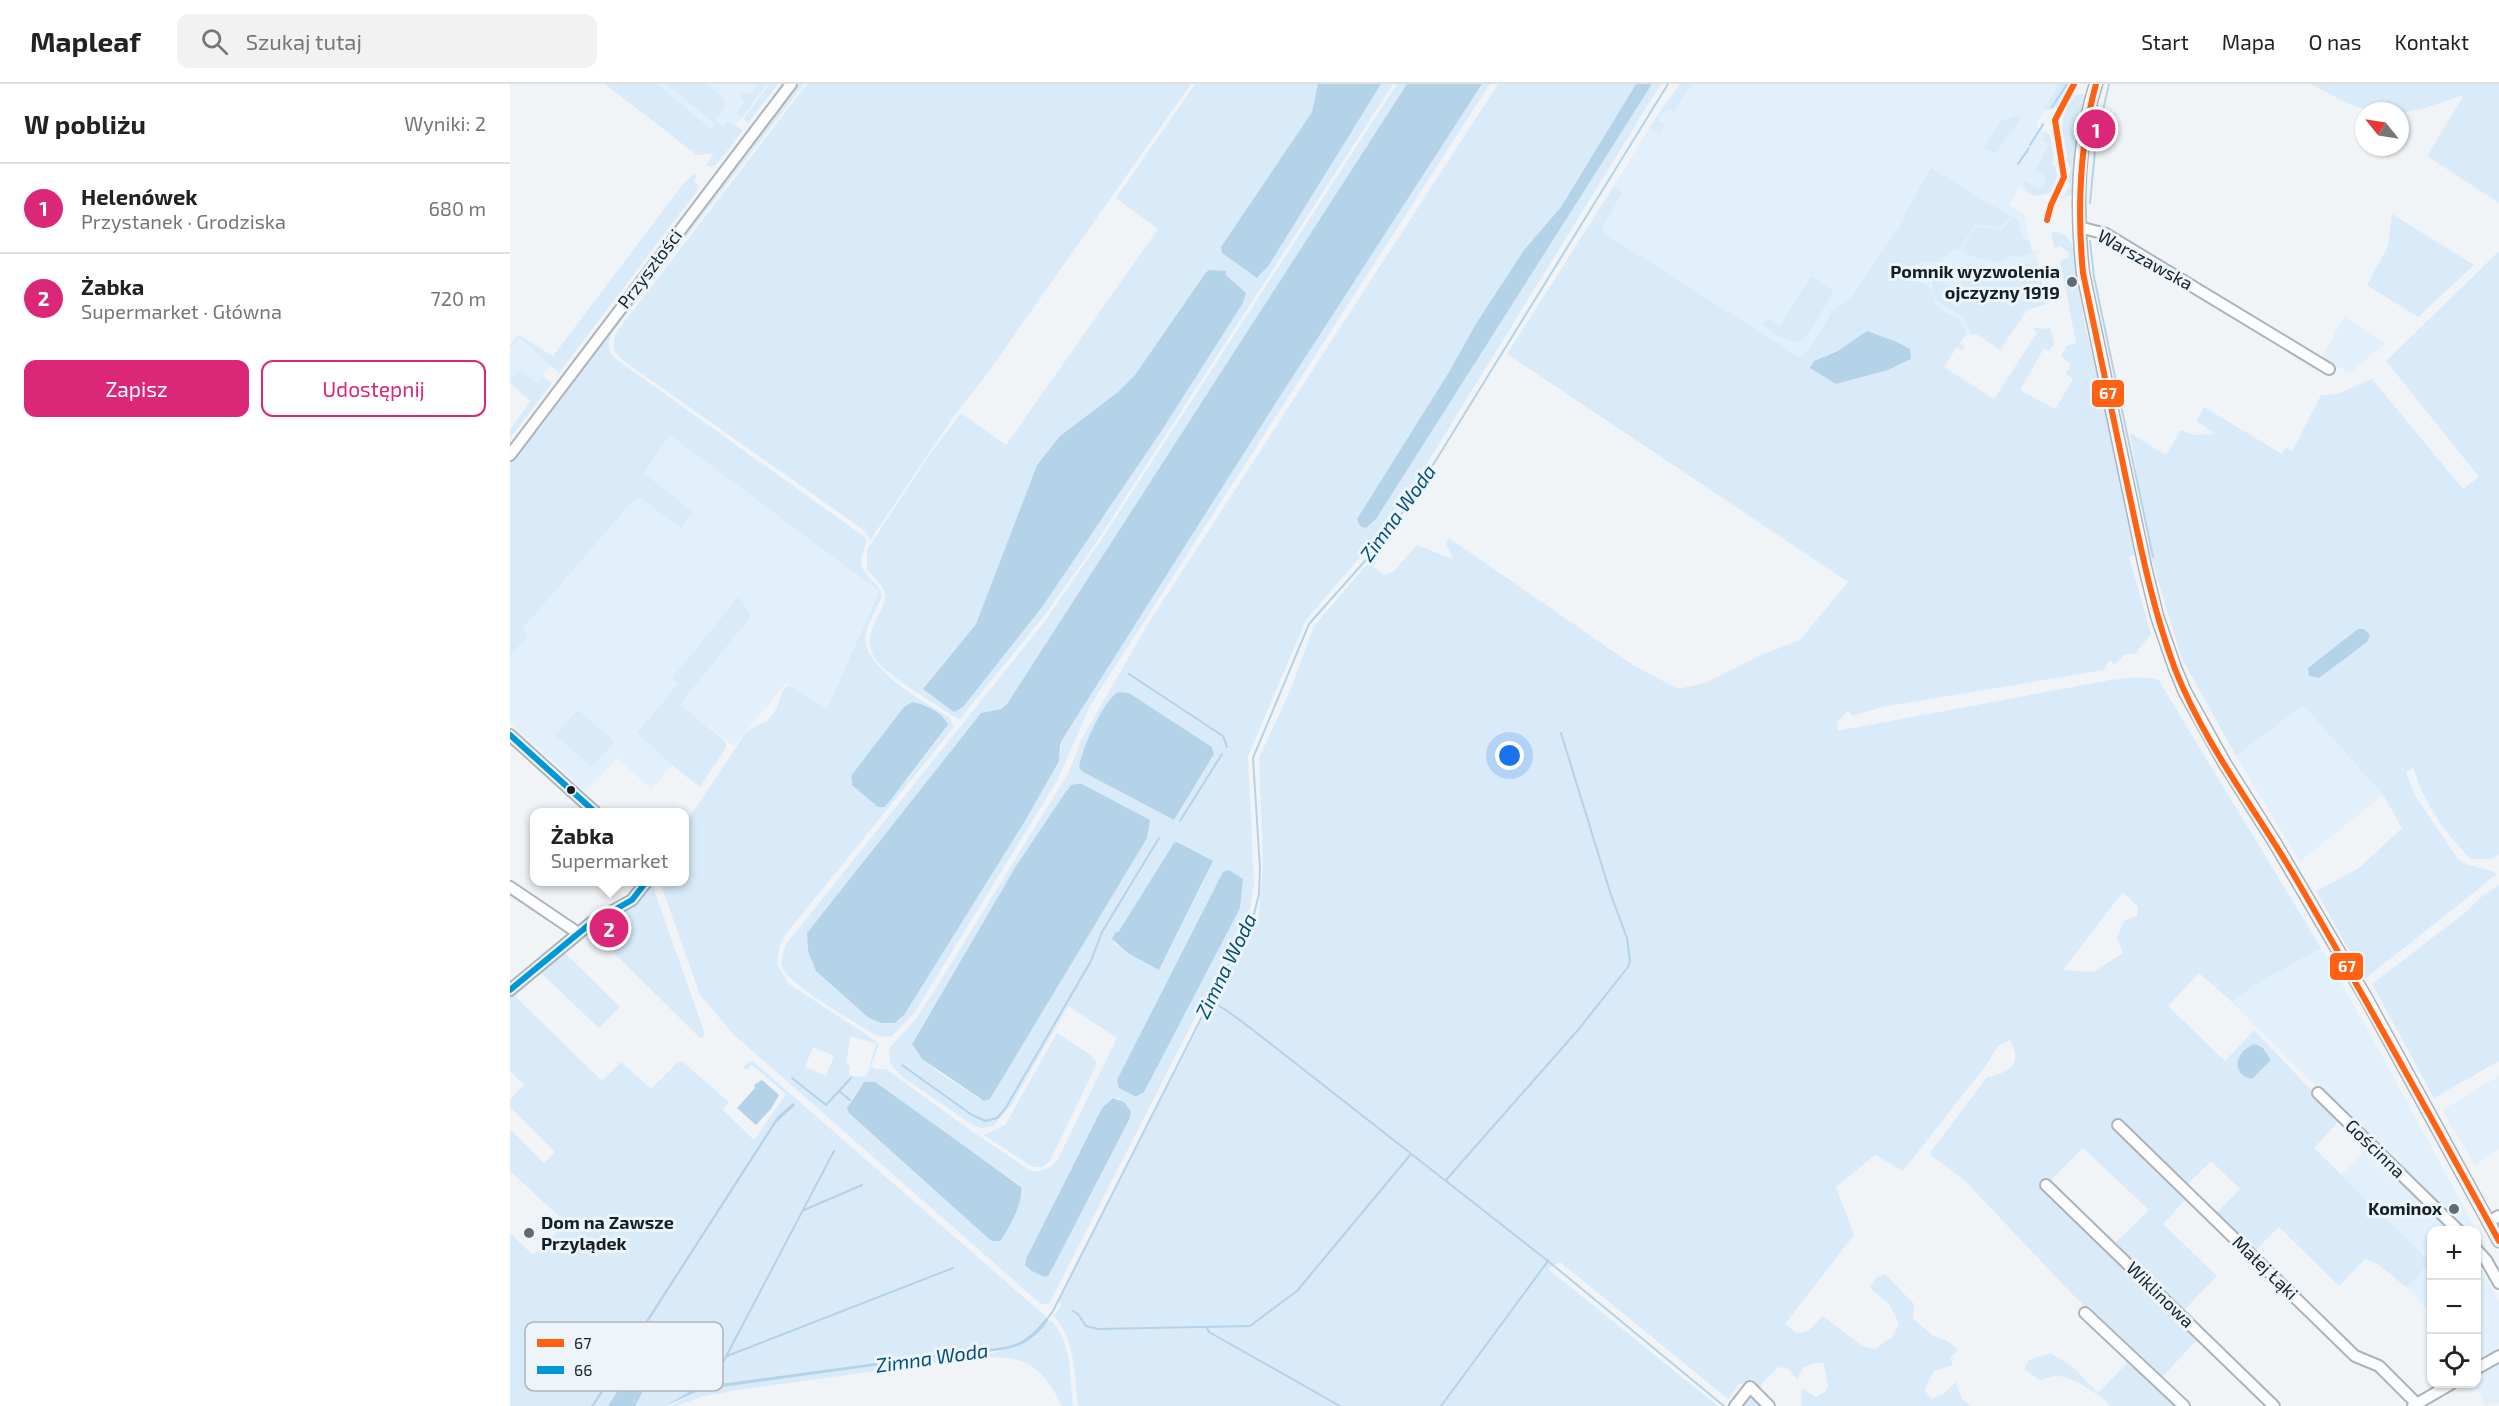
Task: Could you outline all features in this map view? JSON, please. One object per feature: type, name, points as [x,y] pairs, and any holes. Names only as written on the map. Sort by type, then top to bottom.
[{"type":"main road","points":[[2079,227],[2083,146],[2096,84]]},
{"type":"main road","name":"Warszawska","points":[[2079,227],[2090,316],[2150,587],[2175,669],[2215,746],[2321,920],[2494,1219],[2499,1241]]},
{"type":"street","name":"Przyszłości","points":[[510,455],[791,84]]},
{"type":"street","name":"Warszawska","points":[[2079,227],[2106,234],[2329,369]]},
{"type":"street","points":[[510,735],[590,808]]},
{"type":"street","points":[[510,990],[578,933],[632,900],[643,886]]},
{"type":"street","points":[[510,887],[578,933]]},
{"type":"street","name":"Gościnna","points":[[2318,1093],[2454,1226]]},
{"type":"street","name":"Małej Łąki","points":[[2118,1125],[2355,1356],[2381,1367],[2415,1405]]},
{"type":"street","name":"Wiklinowa","points":[[2046,1185],[2274,1406]]},
{"type":"street","points":[[2481,1254],[2499,1283]]},
{"type":"street","points":[[2085,1313],[2184,1406]]},
{"type":"street","points":[[2481,1366],[2499,1356]]},
{"type":"street","points":[[1735,1406],[1749,1387],[1769,1406]]},
{"type":"street","points":[[2415,1405],[2443,1388]]},
{"type":"shaded area","points":[[605,84],[767,84],[715,153],[697,155]]},
{"type":"shaded area","points":[[605,84],[657,84],[711,129],[715,124],[666,84],[708,84],[725,100],[724,107],[715,120],[723,126],[727,122],[743,130],[716,165],[711,167],[706,165],[714,153],[697,155]]},
{"type":"shaded area","points":[[758,84],[767,84],[742,118],[736,113],[745,101],[740,96],[744,92],[750,95]]},
{"type":"shaded area","points":[[769,84],[778,84],[748,123],[743,119]]},
{"type":"shaded area","points":[[796,84],[804,84],[612,333],[609,347],[616,359],[866,538],[861,559],[862,567],[882,595],[867,629],[867,647],[873,659],[896,683],[949,717],[954,727],[786,934],[780,944],[777,964],[789,984],[876,1041],[879,1045],[871,1065],[875,1069],[886,1069],[1031,1171],[1043,1170],[1058,1159],[1117,1038],[1068,1006],[1011,1106],[993,1126],[982,1128],[974,1126],[901,1076],[890,1063],[889,1048],[915,1020],[931,996],[1069,772],[1081,740],[1148,624],[1498,84],[1636,84],[1561,207],[1524,250],[1477,322],[1446,377],[1358,519],[1538,263],[1652,84],[1661,84],[1392,520],[1306,620],[1248,756],[1254,884],[1250,910],[1050,1302],[1042,1305],[734,1035],[700,995],[661,886],[689,886],[689,818],[747,731],[768,720],[777,708],[782,691],[789,685],[827,709],[879,592],[670,435],[644,473],[693,512],[681,528],[640,498],[631,503],[522,629],[528,635],[510,656],[510,462],[534,431],[537,432],[583,370],[582,366]],"holes":[[[1118,692],[1129,693],[1212,747],[1214,754],[1174,820],[1079,768],[1088,739],[1112,697]],[[910,702],[929,708],[948,726],[907,780],[881,807],[878,807],[851,783],[851,776]],[[1071,785],[1067,970],[990,1099],[980,1099],[929,1065],[921,1057],[913,1041],[1016,866]],[[1229,870],[1243,879],[1240,908],[1140,1096],[1136,1097],[1119,1088]],[[1207,875],[1159,970],[1114,943],[1115,933]],[[851,1036],[876,1044],[869,1067],[871,1066],[865,1077],[849,1075],[850,1066],[846,1063]],[[813,1047],[834,1056],[826,1076],[805,1067]],[[864,1082],[1018,1183],[1023,1193],[1004,1236],[849,1102]],[[1113,1098],[1119,1098],[1130,1118],[1049,1275],[1027,1257],[1102,1108]]]},
{"type":"shaded area","points":[[807,84],[1191,84],[984,378],[954,416],[870,540],[865,531],[624,361],[614,347],[614,339],[618,330]]},
{"type":"shaded area","points":[[1195,84],[1318,84],[1312,112],[1221,247],[1260,277],[1381,84],[1393,84],[1094,546],[1044,616],[959,720],[889,673],[874,657],[870,647],[870,638],[885,598],[881,586],[867,570],[867,550],[928,457],[961,413],[1006,445],[1158,229],[1116,198]],"holes":[[[1206,271],[1226,272],[1226,275],[1246,293],[1243,303],[1107,512],[963,707],[930,680],[976,624],[1037,465],[1060,436],[1118,392],[1135,375]]]},
{"type":"shaded area","points":[[1397,84],[1407,84],[1007,704],[1001,709],[981,713],[807,933],[808,951],[842,992],[869,1018],[881,1023],[900,1020],[1025,821],[1060,753],[1062,740],[1482,84],[1490,84],[1091,704],[1057,781],[915,1012],[892,1036],[882,1037],[872,1033],[808,992],[787,974],[782,967],[782,956],[786,944],[1045,621],[1105,534]]},
{"type":"shaded area","points":[[1680,84],[2062,84],[2035,126],[2050,135],[2054,160],[2052,165],[2055,165],[2057,177],[2050,193],[2035,196],[2019,187],[2009,205],[2024,214],[2032,251],[2039,250],[2036,253],[2046,304],[2027,310],[2000,350],[1976,334],[1810,369],[1585,232],[1667,100],[1669,101]]},
{"type":"shaded area","points":[[1680,84],[1692,84],[1674,112],[1669,109],[1666,113],[1663,112],[1657,121],[1665,125],[1659,134],[1649,128]]},
{"type":"shaded area","points":[[2057,84],[2071,84],[2056,108],[2048,110],[2044,108],[2056,90]]},
{"type":"shaded area","points":[[2310,84],[2499,84],[2499,203],[2427,156],[2464,95],[2409,111],[2409,102],[2355,102],[2355,106]]},
{"type":"shaded area","points":[[2083,94],[2086,96],[2079,131],[2073,194],[2061,199],[2058,196],[2060,192],[2064,197],[2070,185],[2066,179],[2071,170],[2066,158],[2068,156],[2063,119],[2074,96]]},
{"type":"shaded area","points":[[2015,116],[2022,117],[1996,154],[1984,148],[2003,118],[2006,120]]},
{"type":"shaded area","points":[[2046,133],[2050,135],[2054,160],[2052,165],[2055,165],[2057,177],[2050,193],[2035,196],[2025,190],[2026,187],[2023,184],[2025,181],[2041,188],[2046,180],[2045,176],[2035,170],[2049,145],[2042,140]]},
{"type":"shaded area","points":[[1931,168],[2011,217],[2000,227],[1975,225],[1959,249],[1949,252],[1939,262],[1920,262],[1912,272],[1918,282],[1929,286],[1936,305],[1959,319],[1965,328],[1967,336],[1960,343],[1965,347],[1962,350],[1957,347],[1944,367],[1994,399],[2037,333],[2033,329],[2050,327],[2054,344],[2049,351],[2044,348],[2020,390],[2055,409],[2073,379],[2066,374],[2071,364],[2061,356],[2066,346],[2076,343],[2060,260],[2069,258],[2068,252],[2060,246],[2054,248],[2051,233],[2055,231],[2066,236],[2072,244],[2085,327],[2136,555],[2129,557],[2151,634],[2135,654],[2124,655],[2114,665],[2110,660],[2104,670],[1882,707],[1853,716],[1848,711],[1838,721],[1837,731],[2110,680],[2136,677],[2158,679],[2321,948],[2253,986],[2232,1002],[2199,973],[2168,1006],[2225,1061],[2254,1030],[2313,1092],[2311,1094],[2339,1121],[2314,1148],[2427,1259],[2427,1265],[2407,1288],[2376,1263],[2365,1259],[2339,1286],[2279,1227],[2254,1252],[2215,1214],[2240,1189],[2211,1161],[2186,1186],[2187,1198],[2163,1224],[2217,1276],[2183,1311],[2114,1244],[2149,1210],[2083,1148],[2044,1187],[2199,1338],[2161,1378],[2072,1294],[1964,1180],[1929,1154],[1987,1077],[2002,1073],[2012,1066],[2015,1055],[2010,1040],[1998,1046],[1987,1064],[1903,1171],[1875,1155],[1836,1187],[1854,1235],[1785,1324],[1797,1333],[1808,1331],[1823,1316],[1862,1346],[1875,1349],[1892,1337],[1899,1323],[1889,1304],[1870,1288],[1876,1278],[1885,1274],[1914,1304],[1913,1318],[1933,1336],[1946,1340],[1959,1350],[1950,1358],[1953,1365],[1934,1371],[1924,1390],[1932,1399],[1943,1394],[1956,1382],[1962,1399],[1971,1406],[1801,1406],[1802,1388],[1816,1397],[1826,1391],[1828,1385],[1823,1363],[1814,1363],[1803,1368],[1797,1380],[1789,1369],[1779,1367],[1763,1382],[1757,1396],[1768,1406],[1734,1406],[1745,1385],[1740,1383],[1728,1399],[1560,1262],[1548,1269],[1718,1406],[1078,1406],[1070,1347],[1054,1316],[1061,1305],[1058,1301],[1236,954],[1241,956],[1258,922],[1263,864],[1259,758],[1292,686],[1314,626],[1380,549],[1381,553],[1373,567],[1385,575],[1394,571],[1417,545],[1453,559],[1446,544],[1449,538],[1633,665],[1678,689],[1705,683],[1759,656],[1800,640],[1848,582],[1507,354],[1614,186],[1623,192],[1603,225],[1604,233],[1799,357],[1806,354],[1832,312],[1853,295],[1906,217],[1904,215]],"holes":[[[1897,342],[1910,349],[1911,359],[1888,370],[1836,384],[1810,368],[1826,355],[1849,348]],[[2123,892],[2138,907],[2137,916],[2124,921],[2117,937],[2123,953],[2093,972],[2063,970]]]},
{"type":"shaded area","points":[[694,174],[697,176],[694,181],[698,185],[697,191],[559,373],[520,338],[510,349],[510,345],[519,335],[553,356],[683,184]]},
{"type":"shaded area","points":[[2392,214],[2474,265],[2418,317],[2367,285],[2388,246]]},
{"type":"shaded area","points":[[2012,217],[2018,221],[2023,238],[2030,242],[2032,253],[2021,255],[2021,257],[2010,256],[1998,262],[1974,257],[1961,250],[1975,227],[2002,229]]},
{"type":"shaded area","points":[[2499,251],[2499,855],[2490,859],[2471,859],[2436,817],[2413,768],[2406,772],[2416,797],[2458,859],[2497,874],[2365,979],[2316,891],[2359,868],[2402,828],[2383,795],[2303,705],[2236,756],[2181,657],[2151,557],[2130,433],[2166,455],[2181,430],[2195,435],[2216,434],[2196,421],[2204,407],[2282,454],[2286,447],[2292,452],[2321,395],[2337,394],[2372,379],[2463,489],[2479,477],[2386,361]]},
{"type":"shaded area","points":[[1966,263],[2011,274],[2017,272],[2025,264],[2038,263],[2046,304],[2027,310],[2000,350],[1976,334],[1971,335],[1963,318],[1940,303],[1933,293],[1932,285],[1935,275],[1939,278],[1938,280],[1954,289],[1956,285],[1959,286],[1967,267]]},
{"type":"shaded area","points":[[1811,276],[1831,288],[1833,294],[1804,339],[1794,342],[1777,335],[1763,324],[1767,318],[1780,326]]},
{"type":"shaded area","points":[[2344,316],[2386,343],[2350,373],[2321,359]]},
{"type":"shaded area","points":[[520,338],[551,366],[538,384],[510,379],[510,349]]},
{"type":"shaded area","points":[[520,370],[538,384],[543,377],[552,383],[510,438],[510,430],[530,401],[510,383],[510,379]]},
{"type":"shaded area","points":[[670,435],[879,593],[827,709],[786,683],[734,746],[680,706],[751,616],[739,596],[672,678],[678,684],[637,733],[673,765],[651,789],[617,758],[586,792],[510,723],[510,467],[693,512],[644,473]]},
{"type":"shaded area","points":[[739,596],[751,616],[680,705],[726,742],[726,748],[700,787],[637,733],[678,684],[672,678]]},
{"type":"shaded area","points":[[2303,705],[2383,795],[2300,862],[2236,756]]},
{"type":"shaded area","points":[[578,710],[614,742],[592,767],[555,735]]},
{"type":"shaded area","points":[[2499,885],[2499,1061],[2434,1098],[2372,984]]},
{"type":"shaded area","points":[[649,887],[653,887],[705,1034],[701,1039],[607,946],[631,927],[617,912]]},
{"type":"shaded area","points":[[617,912],[631,927],[607,946],[591,928]]},
{"type":"shaded area","points":[[2321,948],[2474,1226],[2461,1226],[2232,1002],[2253,986]]},
{"type":"shaded area","points":[[564,952],[620,1007],[599,1028],[540,972]]},
{"type":"shaded area","points":[[513,994],[602,1081],[621,1062],[651,1089],[677,1063],[682,1061],[729,1102],[723,1110],[754,1140],[786,1094],[752,1065],[747,1070],[743,1067],[750,1061],[754,1062],[1046,1318],[1029,1336],[1005,1347],[723,1383],[723,1322],[648,1322],[776,1123],[795,1105],[777,1117],[645,1322],[525,1322],[525,1391],[601,1391],[591,1406],[510,1406],[510,1233],[533,1255],[566,1223],[510,1171],[510,1129],[544,1163],[555,1152],[510,1107],[510,1099],[524,1085],[510,1071],[510,998]]},
{"type":"shaded area","points":[[1057,1033],[1091,1055],[1097,1063],[1050,1161],[1042,1167],[1033,1167],[984,1135],[1005,1125]]},
{"type":"shaded area","points":[[2499,1076],[2499,1149],[2475,1165],[2442,1110]]},
{"type":"shaded area","points":[[2367,1148],[2448,1226],[2427,1226],[2427,1259],[2342,1175]]},
{"type":"shaded area","points":[[2481,1238],[2488,1251],[2481,1245]]},
{"type":"shaded area","points":[[2427,1265],[2427,1308],[2407,1288]]},
{"type":"shaded area","points":[[2481,1269],[2499,1301],[2499,1347],[2481,1357]]},
{"type":"shaded area","points":[[1050,1320],[1063,1338],[1069,1360],[1073,1406],[1062,1406],[1045,1378],[1026,1363],[1015,1359],[987,1357],[732,1391],[669,1406],[699,1391],[723,1391],[723,1387],[961,1354],[994,1353],[1033,1338]]},
{"type":"shaded area","points":[[2051,1353],[2074,1368],[2098,1393],[2131,1359],[2178,1406],[2111,1406],[2093,1391],[2077,1382],[2055,1376],[2040,1380],[2024,1369],[2029,1360]]},
{"type":"shaded area","points":[[2499,1363],[2499,1403],[2486,1406],[2476,1388],[2481,1388],[2481,1374]]},
{"type":"shaded area","points":[[604,1391],[691,1391],[665,1406],[594,1406]]},
{"type":"water","points":[[1318,84],[1381,84],[1269,265],[1257,278],[1222,253],[1221,247],[1312,112]]},
{"type":"water","points":[[1407,84],[1482,84],[1062,740],[1059,761],[1025,821],[904,1015],[895,1023],[881,1023],[869,1018],[816,971],[808,951],[807,933],[981,713],[1001,709],[1007,704]]},
{"type":"water","points":[[1636,84],[1652,84],[1376,519],[1366,528],[1360,526],[1357,519],[1446,377],[1477,322],[1524,250],[1561,207]]},
{"type":"water","points":[[1209,270],[1226,271],[1226,275],[1246,293],[1243,303],[1162,430],[1042,607],[963,707],[954,712],[923,689],[976,624],[1037,465],[1060,436],[1118,392],[1135,375]]},
{"type":"water","points":[[1867,331],[1910,349],[1911,359],[1888,370],[1836,384],[1810,368],[1814,361],[1838,351]]},
{"type":"water","points":[[2358,629],[2364,629],[2370,635],[2367,642],[2319,678],[2309,676],[2308,668]]},
{"type":"water","points":[[1118,692],[1129,693],[1212,747],[1214,754],[1174,820],[1079,768],[1080,760],[1094,727],[1106,705]]},
{"type":"water","points":[[912,702],[933,710],[948,725],[889,802],[884,807],[878,807],[852,785],[851,776],[904,707]]},
{"type":"water","points":[[1082,784],[1150,820],[1147,838],[990,1099],[984,1101],[922,1059],[912,1044],[1016,866],[1065,793],[1071,785]]},
{"type":"water","points":[[1177,842],[1213,861],[1159,970],[1128,953],[1112,939],[1174,843]]},
{"type":"water","points":[[1229,870],[1243,879],[1240,908],[1144,1092],[1136,1097],[1119,1088],[1117,1080],[1223,872]]},
{"type":"water","points":[[2255,1044],[2263,1048],[2271,1060],[2252,1079],[2240,1072],[2238,1062],[2243,1051]]},
{"type":"water","points":[[762,1080],[779,1095],[771,1109],[756,1125],[737,1108],[755,1088],[754,1085]]},
{"type":"water","points":[[864,1082],[875,1082],[881,1086],[1021,1187],[1021,1199],[1000,1241],[988,1238],[849,1113],[847,1108]]},
{"type":"water","points":[[1113,1098],[1124,1102],[1131,1112],[1130,1118],[1049,1275],[1045,1277],[1025,1265],[1027,1257],[1102,1108]]},
{"type":"water","points":[[793,1103],[795,1105],[776,1123],[648,1322],[645,1322],[777,1117]]},
{"type":"water","points":[[1046,1318],[1048,1321],[1030,1340],[998,1351],[961,1354],[723,1387],[723,1383],[1005,1347],[1021,1341]]},
{"type":"water","points":[[601,1391],[604,1391],[594,1406],[591,1406]]},
{"type":"water","points":[[618,1391],[643,1391],[635,1406],[608,1406]]},
{"type":"water","points":[[691,1391],[699,1391],[665,1406]]},
{"type":"waterway","name":"Zimna Woda","points":[[1045,1322],[1053,1311],[1254,914],[1259,894],[1260,868],[1253,758],[1309,624],[1381,543],[1412,499],[1668,84]]},
{"type":"waterway","points":[[2052,107],[2067,84]]},
{"type":"waterway","points":[[2090,203],[2096,141],[2109,84]]},
{"type":"waterway","points":[[2041,128],[2043,124]]},
{"type":"waterway","points":[[2030,145],[2040,129]]},
{"type":"waterway","points":[[2018,164],[2029,148]]},
{"type":"waterway","points":[[2090,241],[2094,277],[2153,557]]},
{"type":"waterway","points":[[1129,674],[1223,736],[1227,747]]},
{"type":"waterway","points":[[1446,1180],[1578,1030],[1628,967],[1630,961],[1627,938],[1611,895],[1561,733]]},
{"type":"waterway","points":[[1180,821],[1222,754]]},
{"type":"waterway","points":[[902,1065],[972,1115],[985,1121],[997,1118],[1005,1109],[1091,961],[1102,932],[1159,838]]},
{"type":"waterway","points":[[1210,1001],[1253,1030],[1548,1261],[1724,1406]]},
{"type":"waterway","points":[[792,1078],[826,1105],[851,1078]]},
{"type":"waterway","points":[[839,1091],[850,1100]]},
{"type":"waterway","points":[[723,1362],[834,1151]]},
{"type":"waterway","points":[[1073,1311],[1078,1314],[1086,1326],[1098,1329],[1250,1326],[1297,1291],[1411,1154]]},
{"type":"waterway","points":[[804,1210],[862,1185]]},
{"type":"waterway","points":[[1441,1406],[1548,1261]]},
{"type":"waterway","points":[[727,1356],[953,1268]]},
{"type":"waterway","points":[[1207,1328],[1209,1332],[1340,1406]]},
{"type":"transit line","name":"67","points":[[2047,220],[2064,177],[2055,120],[2074,84]]},
{"type":"transit line","name":"67","points":[[2096,84],[2086,131],[2081,178],[2080,225],[2083,273],[2143,557],[2167,647],[2200,723],[2321,922],[2499,1241]]},
{"type":"transit line","name":"66","points":[[510,735],[591,808]]},
{"type":"transit line","name":"66","points":[[510,990],[591,923],[632,900],[643,886]]},
{"type":"place","name":"Helenówek","points":[[2096,129]]},
{"type":"place","name":"Pomnik wyzwolenia ojczyzny 1919","points":[[2072,282]]},
{"type":"place","name":"Żabka","points":[[609,928]]},
{"type":"place","name":"Kominox","points":[[2454,1209]]},
{"type":"place","name":"Dom na Zawsze Przylądek","points":[[529,1233]]}]
